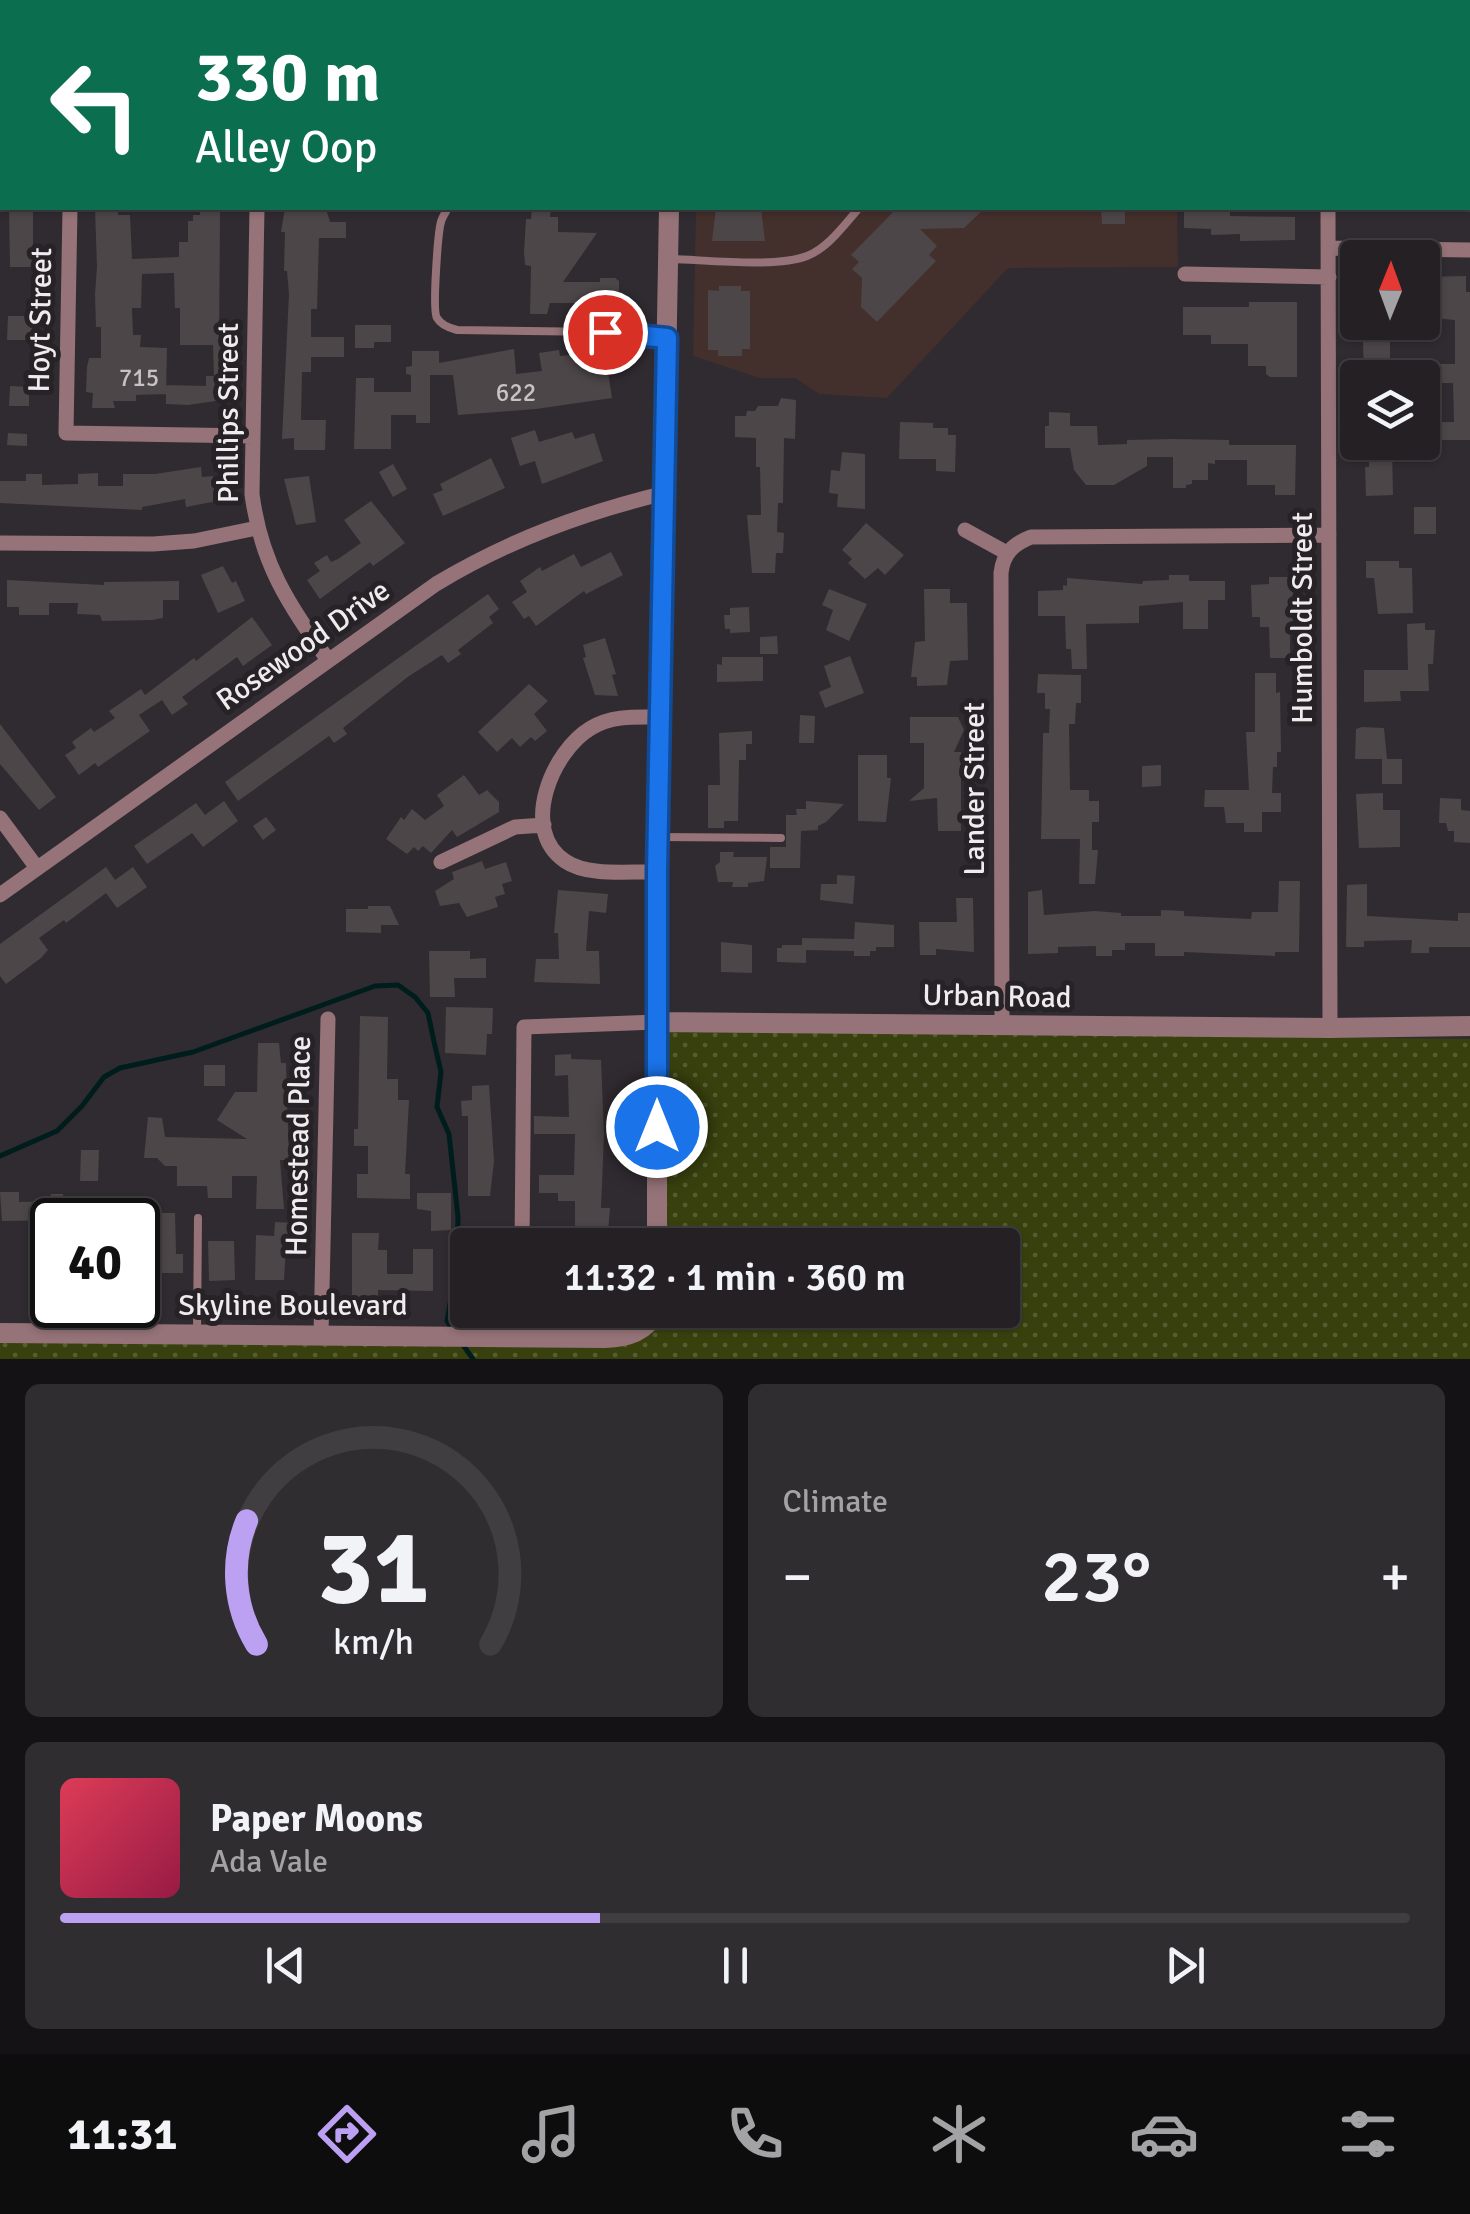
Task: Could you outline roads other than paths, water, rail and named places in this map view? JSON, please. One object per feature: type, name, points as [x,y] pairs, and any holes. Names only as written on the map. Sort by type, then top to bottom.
[{"type":"street","name":"Hoyt Street","points":[[70,210],[66,433],[253,436]]},
{"type":"street","name":"Phillips Street","points":[[257,210],[252,494],[256,528],[279,588],[328,660]]},
{"type":"street","points":[[657,1228],[657,872],[668,210]]},
{"type":"street","name":"Humboldt Street","points":[[1328,210],[1330,1028]]},
{"type":"street","points":[[1329,248],[1470,250]]},
{"type":"street","points":[[1185,274],[1329,277]]},
{"type":"street","name":"Rosewood Drive","points":[[0,895],[436,584],[490,552],[561,522],[665,493]]},
{"type":"street","points":[[0,542],[154,544],[194,541],[256,528]]},
{"type":"street","points":[[964,530],[1007,553],[1031,538],[1329,535]]},
{"type":"street","name":"Lander Street","points":[[1002,1026],[1000,574],[1007,553]]},
{"type":"street","points":[[657,872],[576,867],[554,852],[544,825],[546,786],[551,774],[582,736],[591,728],[629,716],[660,717]]},
{"type":"street","points":[[0,818],[36,868]]},
{"type":"street","points":[[441,862],[515,827],[544,825]]},
{"type":"street","name":"Homestead Place","points":[[321,1335],[328,1019]]},
{"type":"street","name":"Urban Road","points":[[522,1228],[524,1027],[656,1022],[1470,1026]]},
{"type":"street","points":[[521,1328],[521,1337]]},
{"type":"street","name":"Skyline Boulevard","points":[[0,1333],[620,1337],[643,1328]]},
{"type":"lane","points":[[447,210],[440,223],[433,296],[437,320],[445,326],[457,330],[605,332],[667,338]]},
{"type":"lane","points":[[668,259],[775,261],[811,255],[857,210]]},
{"type":"lane","points":[[658,837],[781,838]]},
{"type":"lane","points":[[197,1334],[198,1218]]},
{"type":"waterway","points":[[0,1156],[57,1131],[104,1077],[120,1068],[193,1052],[375,986],[398,985],[428,1013],[441,1072],[437,1107],[449,1134],[458,1217],[457,1265],[447,1321],[454,1332]]},
{"type":"waterway","points":[[463,1345],[473,1359]]}]
